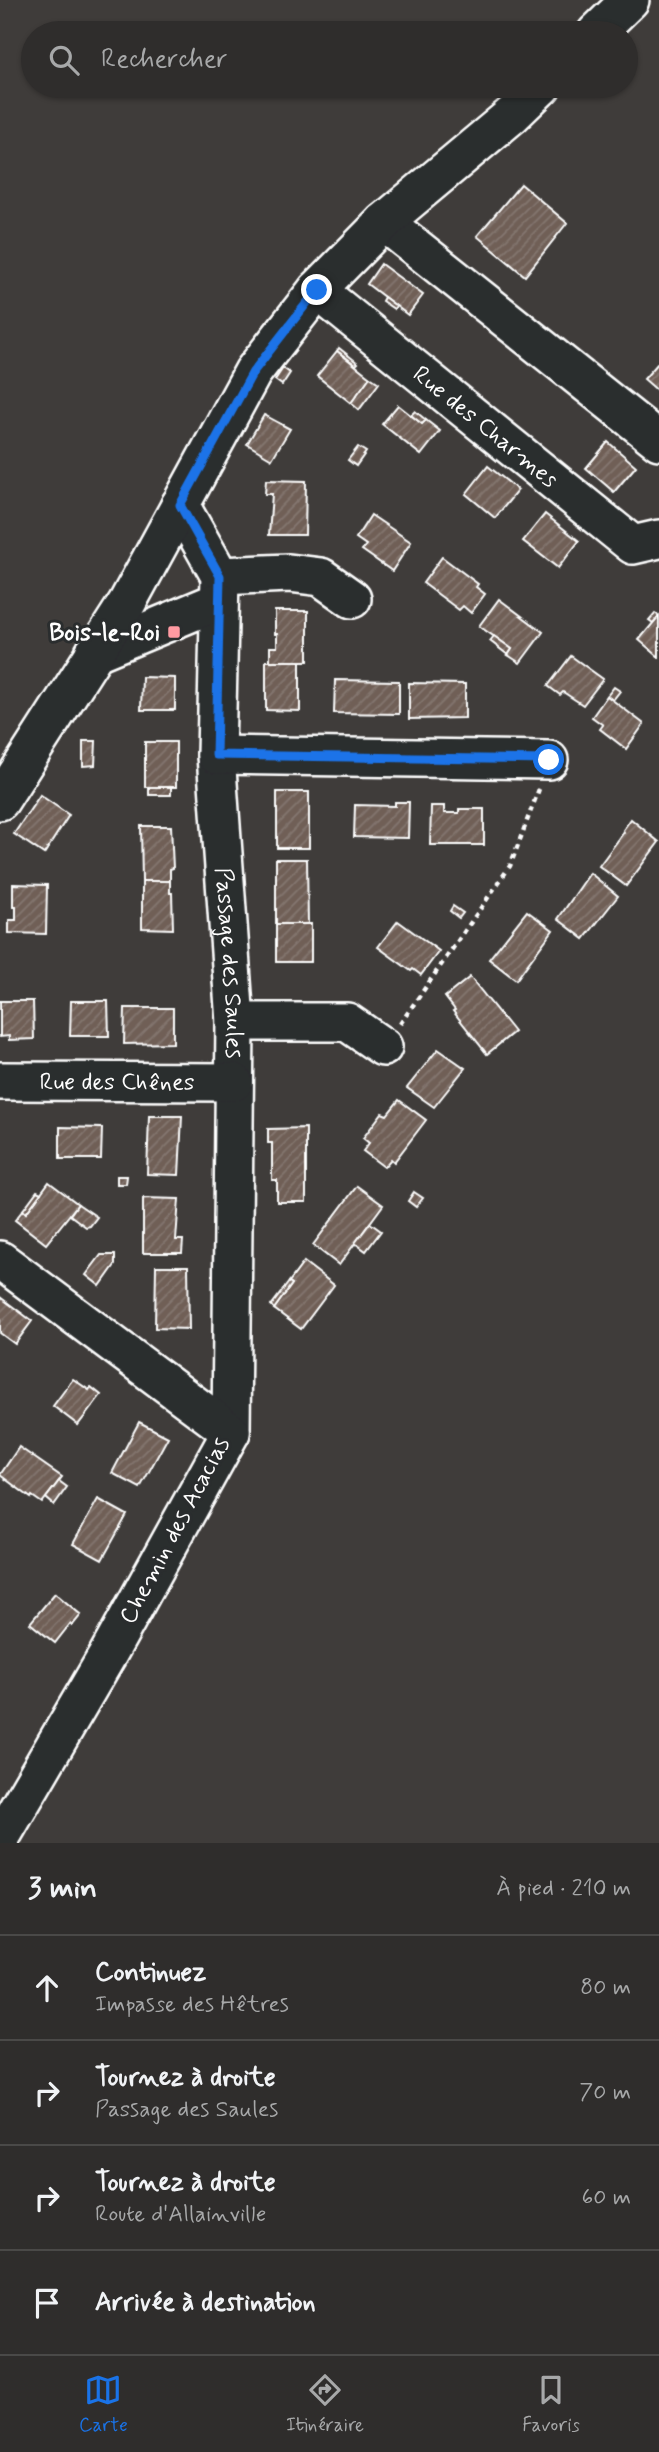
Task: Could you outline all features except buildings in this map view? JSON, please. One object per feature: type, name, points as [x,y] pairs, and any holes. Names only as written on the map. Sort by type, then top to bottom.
[{"type":"street","points":[[608,21],[630,0]]},
{"type":"street","points":[[0,801],[127,603],[253,372],[317,290],[384,222],[530,98]]},
{"type":"street","points":[[384,222],[659,441]]},
{"type":"street","name":"Rue des Charmes","points":[[317,290],[632,545],[659,539]]},
{"type":"street","points":[[180,505],[220,588]]},
{"type":"street","points":[[94,653],[220,588],[289,573],[321,577],[352,599]]},
{"type":"street","name":"Passage des Saules","points":[[220,588],[216,755],[235,1022],[231,1432]]},
{"type":"street","points":[[216,755],[549,760]]},
{"type":"street","points":[[235,1022],[347,1022],[383,1047]]},
{"type":"street","name":"Rue des Chênes","points":[[0,1081],[234,1082]]},
{"type":"street","name":"Chemin des Acacias","points":[[0,1260],[231,1432],[107,1656],[0,1839]]},
{"type":"path","points":[[383,1047],[510,866],[549,760]]},
{"type":"place","name":"Bois-le-Roi","points":[[174,632]]},
{"type":"route","points":[[317,290],[253,372],[180,505],[220,576],[216,755],[549,760]]}]
